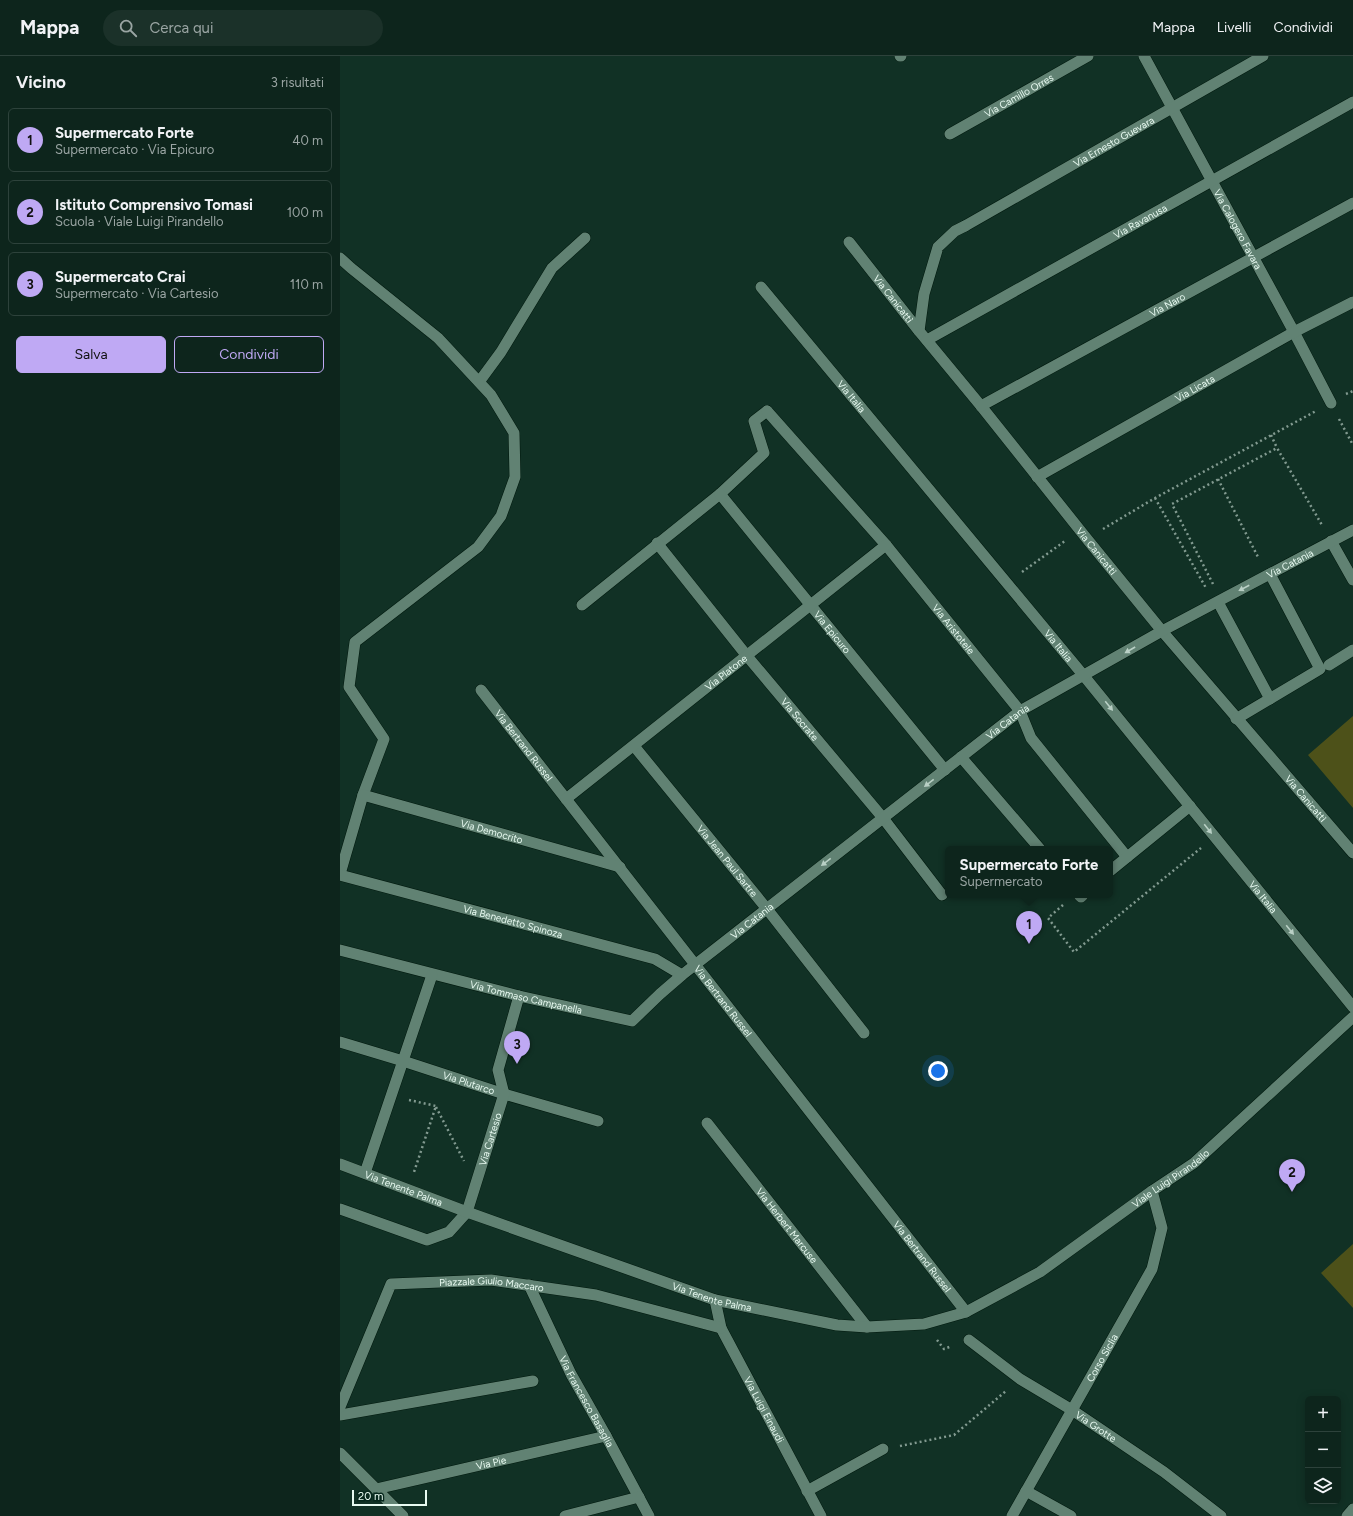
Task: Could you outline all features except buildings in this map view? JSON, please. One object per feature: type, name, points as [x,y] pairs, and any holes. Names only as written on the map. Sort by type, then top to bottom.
[{"type":"street","name":"Via Camillo Orres","points":[[950,134],[1088,56]]},
{"type":"street","name":"Via Calogero Favara","points":[[1144,56],[1213,181],[1331,403]]},
{"type":"street","name":"Via Ernesto Guevara","points":[[919,331],[924,294],[938,247],[955,231],[1263,56]]},
{"type":"street","name":"Via Ravanusa","points":[[927,340],[1353,102]]},
{"type":"street","name":"Via Naro","points":[[982,406],[1353,203]]},
{"type":"street","points":[[479,382],[501,352],[552,268],[585,238]]},
{"type":"street","name":"Via Canicattì","points":[[849,242],[919,331],[982,406],[1037,477],[1162,631],[1236,719],[1353,853]]},
{"type":"street","points":[[340,258],[438,338],[491,395],[514,433],[516,477],[501,516],[478,547],[355,642],[349,687],[384,739],[362,795],[340,874]]},
{"type":"street","name":"Via Italia","points":[[761,286],[1084,676],[1353,1007]]},
{"type":"street","name":"Via Licata","points":[[1037,477],[1294,332],[1353,302]]},
{"type":"street","name":"Via Aristotele","points":[[720,494],[764,453],[754,421],[767,411],[886,545],[1020,712],[1031,738],[1126,856]]},
{"type":"street","points":[[582,605],[720,494]]},
{"type":"street","name":"Via Epicuro","points":[[720,494],[945,770]]},
{"type":"street","name":"Via Catania","points":[[695,965],[1020,712],[1162,631],[1353,530]]},
{"type":"street","points":[[1331,541],[1353,580]]},
{"type":"street","name":"Via Socrate","points":[[658,543],[747,656],[883,818],[942,895]]},
{"type":"street","name":"Via Platone","points":[[566,799],[886,545]]},
{"type":"street","points":[[1236,719],[1320,670],[1269,575]]},
{"type":"street","points":[[1218,602],[1270,699]]},
{"type":"street","points":[[1329,665],[1353,650]]},
{"type":"street","name":"Via Bertrand Russel","points":[[481,690],[966,1312]]},
{"type":"street","name":"Via Jean Paul Sartre","points":[[634,746],[767,909],[864,1033]]},
{"type":"street","points":[[961,757],[1037,846]]},
{"type":"street","name":"Via Democrito","points":[[362,795],[620,867]]},
{"type":"street","points":[[1113,868],[1126,856],[1190,806]]},
{"type":"street","name":"Via Benedetto Spinoza","points":[[340,874],[655,959],[682,975]]},
{"type":"street","name":"Via Tommaso Campanella","points":[[340,950],[432,975],[632,1021],[660,994],[695,965]]},
{"type":"street","points":[[365,1173],[432,975]]},
{"type":"street","points":[[504,1094],[498,1070],[519,996]]},
{"type":"street","name":"Viale Luigi Pirandello","points":[[966,1312],[1040,1272],[1152,1191],[1194,1163],[1353,1017]]},
{"type":"street","name":"Via Plutarco","points":[[340,1042],[403,1060],[504,1094],[598,1121]]},
{"type":"street","name":"Via Cartesio","points":[[467,1212],[504,1094]]},
{"type":"street","name":"Via Herbert Marcuse","points":[[707,1123],[867,1327]]},
{"type":"street","name":"Via Tenente Palma","points":[[340,1164],[467,1212],[716,1300],[838,1325],[867,1327],[924,1324],[966,1312]]},
{"type":"street","name":"Corso Siclia","points":[[1012,1516],[1152,1269],[1162,1228],[1152,1191]]},
{"type":"street","points":[[340,1209],[427,1240],[449,1232],[467,1212]]},
{"type":"street","name":"Piazzale Giulio Maccaro","points":[[340,1407],[390,1284],[491,1280],[529,1285],[596,1295],[721,1328]]},
{"type":"street","name":"Via Francesco Basaglia","points":[[529,1285],[572,1374],[649,1516]]},
{"type":"street","name":"Via Luigi Einaudi","points":[[716,1300],[721,1328],[821,1516]]},
{"type":"street","name":"Via Grotte","points":[[969,1340],[1020,1379],[1072,1410],[1164,1472],[1221,1516]]},
{"type":"street","points":[[340,1415],[533,1381]]},
{"type":"street","name":"Via Pie","points":[[376,1489],[606,1436]]},
{"type":"street","points":[[807,1491],[883,1449]]},
{"type":"street","points":[[340,1453],[403,1516]]},
{"type":"street","points":[[1026,1491],[1071,1516]]},
{"type":"street","points":[[565,1516],[639,1497]]},
{"type":"street","points":[[1347,1516],[1353,1509]]},
{"type":"path","points":[[1087,539],[1155,498],[1331,403],[1353,445]]},
{"type":"path","points":[[1271,435],[1331,541]]},
{"type":"path","points":[[1218,602],[1172,504],[1277,448]]},
{"type":"path","points":[[1218,479],[1269,575]]},
{"type":"path","points":[[1155,498],[1218,602]]},
{"type":"path","points":[[1007,583],[1080,530]]},
{"type":"path","points":[[1063,904],[1048,918],[1074,952],[1215,837]]},
{"type":"path","points":[[393,1090],[406,1094],[408,1100],[436,1106]]},
{"type":"path","points":[[436,1106],[462,1160],[481,1168]]},
{"type":"path","points":[[408,1189],[436,1106]]},
{"type":"path","points":[[924,1324],[944,1349],[969,1340]]},
{"type":"path","points":[[883,1449],[954,1435],[1020,1379]]},
{"type":"green space","points":[[1353,716],[1353,808],[1308,755]]},
{"type":"green space","points":[[1353,1244],[1353,1308],[1321,1273]]},
{"type":"place","name":"Supermercato Forte","points":[[1029,944]]},
{"type":"place","name":"Supermercato Crai","points":[[517,1064]]},
{"type":"place","name":"Istituto Comprensivo Tomasi","points":[[1292,1192]]}]
